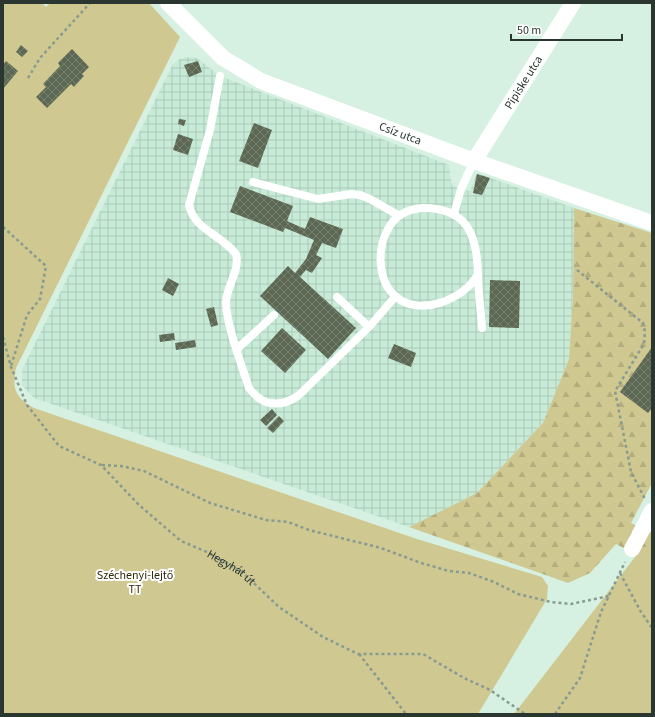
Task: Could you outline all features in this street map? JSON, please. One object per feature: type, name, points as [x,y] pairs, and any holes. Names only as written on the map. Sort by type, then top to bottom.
[{"type":"street","name":"Pipiske utca","points":[[474,161],[573,3]]},
{"type":"street","name":"Csíz utca","points":[[172,4],[213,50],[248,74],[474,161],[652,223]]},
{"type":"street","points":[[632,549],[652,511]]},
{"type":"lane","points":[[220,76],[210,130],[189,205],[190,213],[198,224],[228,246],[236,254],[237,266],[229,286],[226,299],[226,309],[249,388],[255,396],[267,404],[283,403],[298,396],[369,327],[395,297]]},
{"type":"lane","points":[[454,214],[461,189],[474,161]]},
{"type":"lane","points":[[253,182],[318,199],[351,194],[360,195],[398,215]]},
{"type":"lane","points":[[478,274],[473,284],[464,291],[442,303],[418,305],[395,297],[385,279],[381,267],[380,251],[386,232],[398,215],[420,208],[439,209],[454,214],[467,227],[478,253],[482,328]]},
{"type":"lane","points":[[337,297],[369,327]]},
{"type":"lane","points":[[237,349],[274,315]]},
{"type":"path","points":[[28,78],[40,58],[90,3]]},
{"type":"path","points":[[3,227],[46,266],[40,299],[27,315],[11,367]]},
{"type":"path","points":[[577,270],[643,323],[646,332],[644,344],[615,391],[631,472],[652,511]]},
{"type":"path","name":"Hegyhát út","points":[[3,337],[11,367],[28,405],[59,446],[101,465],[139,505],[181,541],[208,552],[242,572],[279,607],[323,637],[358,654],[423,654],[464,678],[490,690],[525,714]]},
{"type":"path","points":[[101,465],[121,466],[144,471],[210,503],[266,520],[288,522],[309,530],[381,548],[421,563],[450,571],[469,573],[494,582],[518,594],[552,602],[571,604],[609,596]]},
{"type":"path","points":[[554,714],[580,678],[601,612],[632,549]]},
{"type":"path","points":[[620,573],[641,612],[652,628]]},
{"type":"path","points":[[358,654],[406,714]]},
{"type":"shaded area","points":[[189,57],[197,58],[220,76],[449,165],[452,186],[470,191],[477,173],[574,208],[573,293],[569,359],[543,423],[477,493],[409,527],[34,398],[22,385],[22,370],[173,64],[180,59]]},
{"type":"green space","name":"Széchenyi-lejtő TT","points":[[3,3],[42,3],[46,7],[50,3],[149,3],[180,37],[16,368],[14,382],[16,392],[23,400],[34,408],[417,539],[542,577],[548,586],[547,599],[478,714],[3,714]]},
{"type":"green space","points":[[574,208],[652,233],[652,483],[631,523],[652,533],[652,579],[635,554],[616,544],[590,573],[568,583],[409,527],[477,493],[543,423],[569,359],[573,293]]},
{"type":"green space","points":[[642,548],[652,555],[652,714],[514,714]]},
{"type":"building","points":[[21,45],[28,51],[22,57],[16,52]]},
{"type":"building","points":[[72,49],[89,67],[82,74],[84,76],[74,87],[71,84],[47,108],[36,97],[46,87],[43,84],[60,66],[58,63]]},
{"type":"building","points":[[6,61],[18,71],[3,89],[3,65]]},
{"type":"building","points":[[198,61],[202,72],[189,77],[184,65]]},
{"type":"building","points":[[179,119],[186,120],[184,126],[178,124]]},
{"type":"building","points":[[254,123],[272,130],[258,168],[239,161]]},
{"type":"building","points":[[178,134],[193,139],[188,155],[173,150]]},
{"type":"building","points":[[477,174],[490,178],[482,195],[473,193]]},
{"type":"building","points":[[240,186],[293,206],[287,221],[305,229],[310,217],[343,229],[336,248],[322,243],[316,255],[322,258],[312,273],[306,270],[300,277],[356,328],[328,359],[260,296],[288,266],[295,273],[306,259],[314,240],[285,228],[283,232],[230,212]]},
{"type":"building","points":[[168,278],[179,284],[173,296],[162,290]]},
{"type":"building","points":[[490,280],[520,281],[519,328],[489,327]]},
{"type":"building","points":[[214,307],[218,325],[211,327],[206,309]]},
{"type":"building","points":[[282,328],[306,350],[285,373],[261,351]]},
{"type":"building","points":[[174,333],[175,340],[160,342],[159,335]]},
{"type":"building","points":[[195,340],[196,347],[176,350],[175,343]]},
{"type":"building","points":[[394,344],[416,353],[411,367],[388,358]]},
{"type":"building","points":[[652,347],[652,408],[648,413],[620,392]]},
{"type":"building","points":[[272,409],[277,415],[266,426],[260,420]]},
{"type":"building","points":[[279,416],[284,421],[273,433],[267,428]]}]
